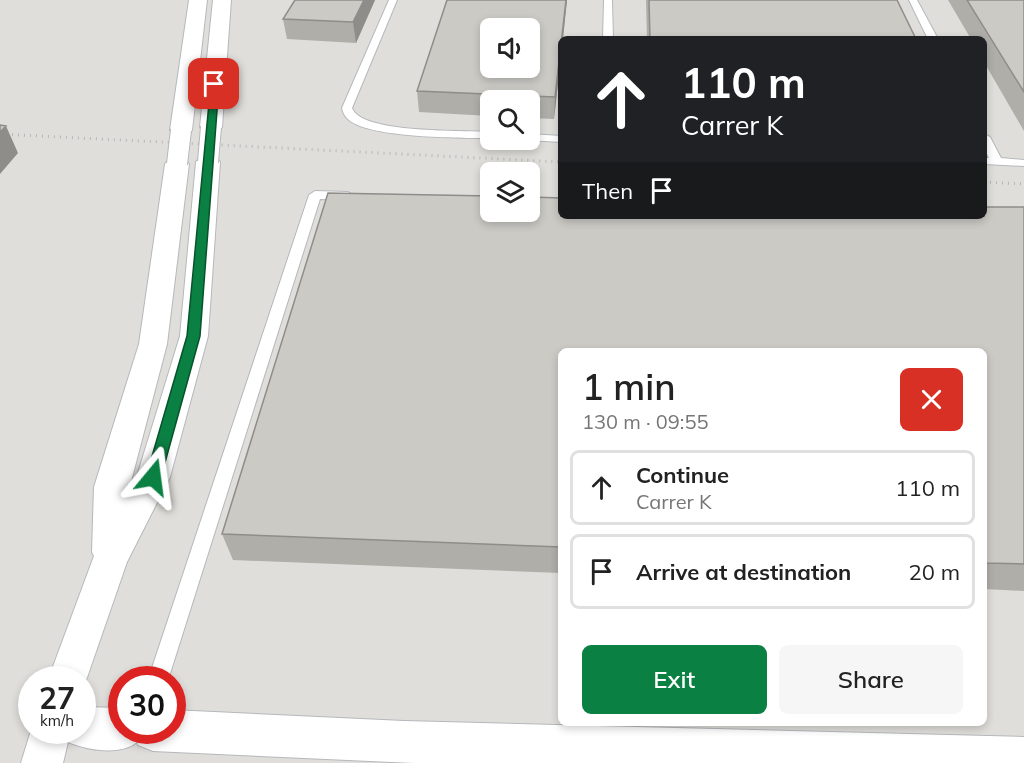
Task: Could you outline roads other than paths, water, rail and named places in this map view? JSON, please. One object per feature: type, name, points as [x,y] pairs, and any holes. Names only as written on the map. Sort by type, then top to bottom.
[{"type":"street","points":[[110,560],[111,487],[153,344],[198,0]]},
{"type":"street","points":[[73,666],[110,560],[153,477],[194,336],[222,0]]},
{"type":"street","points":[[186,732],[405,742],[1024,758]]},
{"type":"street","points":[[42,763],[47,744]]},
{"type":"lane","points":[[393,0],[347,108],[349,115],[356,121],[385,128],[480,134]]},
{"type":"lane","points":[[608,0],[608,36]]},
{"type":"lane","points":[[912,0],[931,36]]},
{"type":"lane","points":[[540,138],[558,139]]},
{"type":"lane","points":[[987,143],[997,162]]},
{"type":"lane","points":[[987,161],[1024,163]]},
{"type":"lane","points":[[163,666],[315,195],[362,196]]},
{"type":"railway","points":[[0,134],[558,162]]},
{"type":"railway","points":[[987,182],[1024,184]]}]
